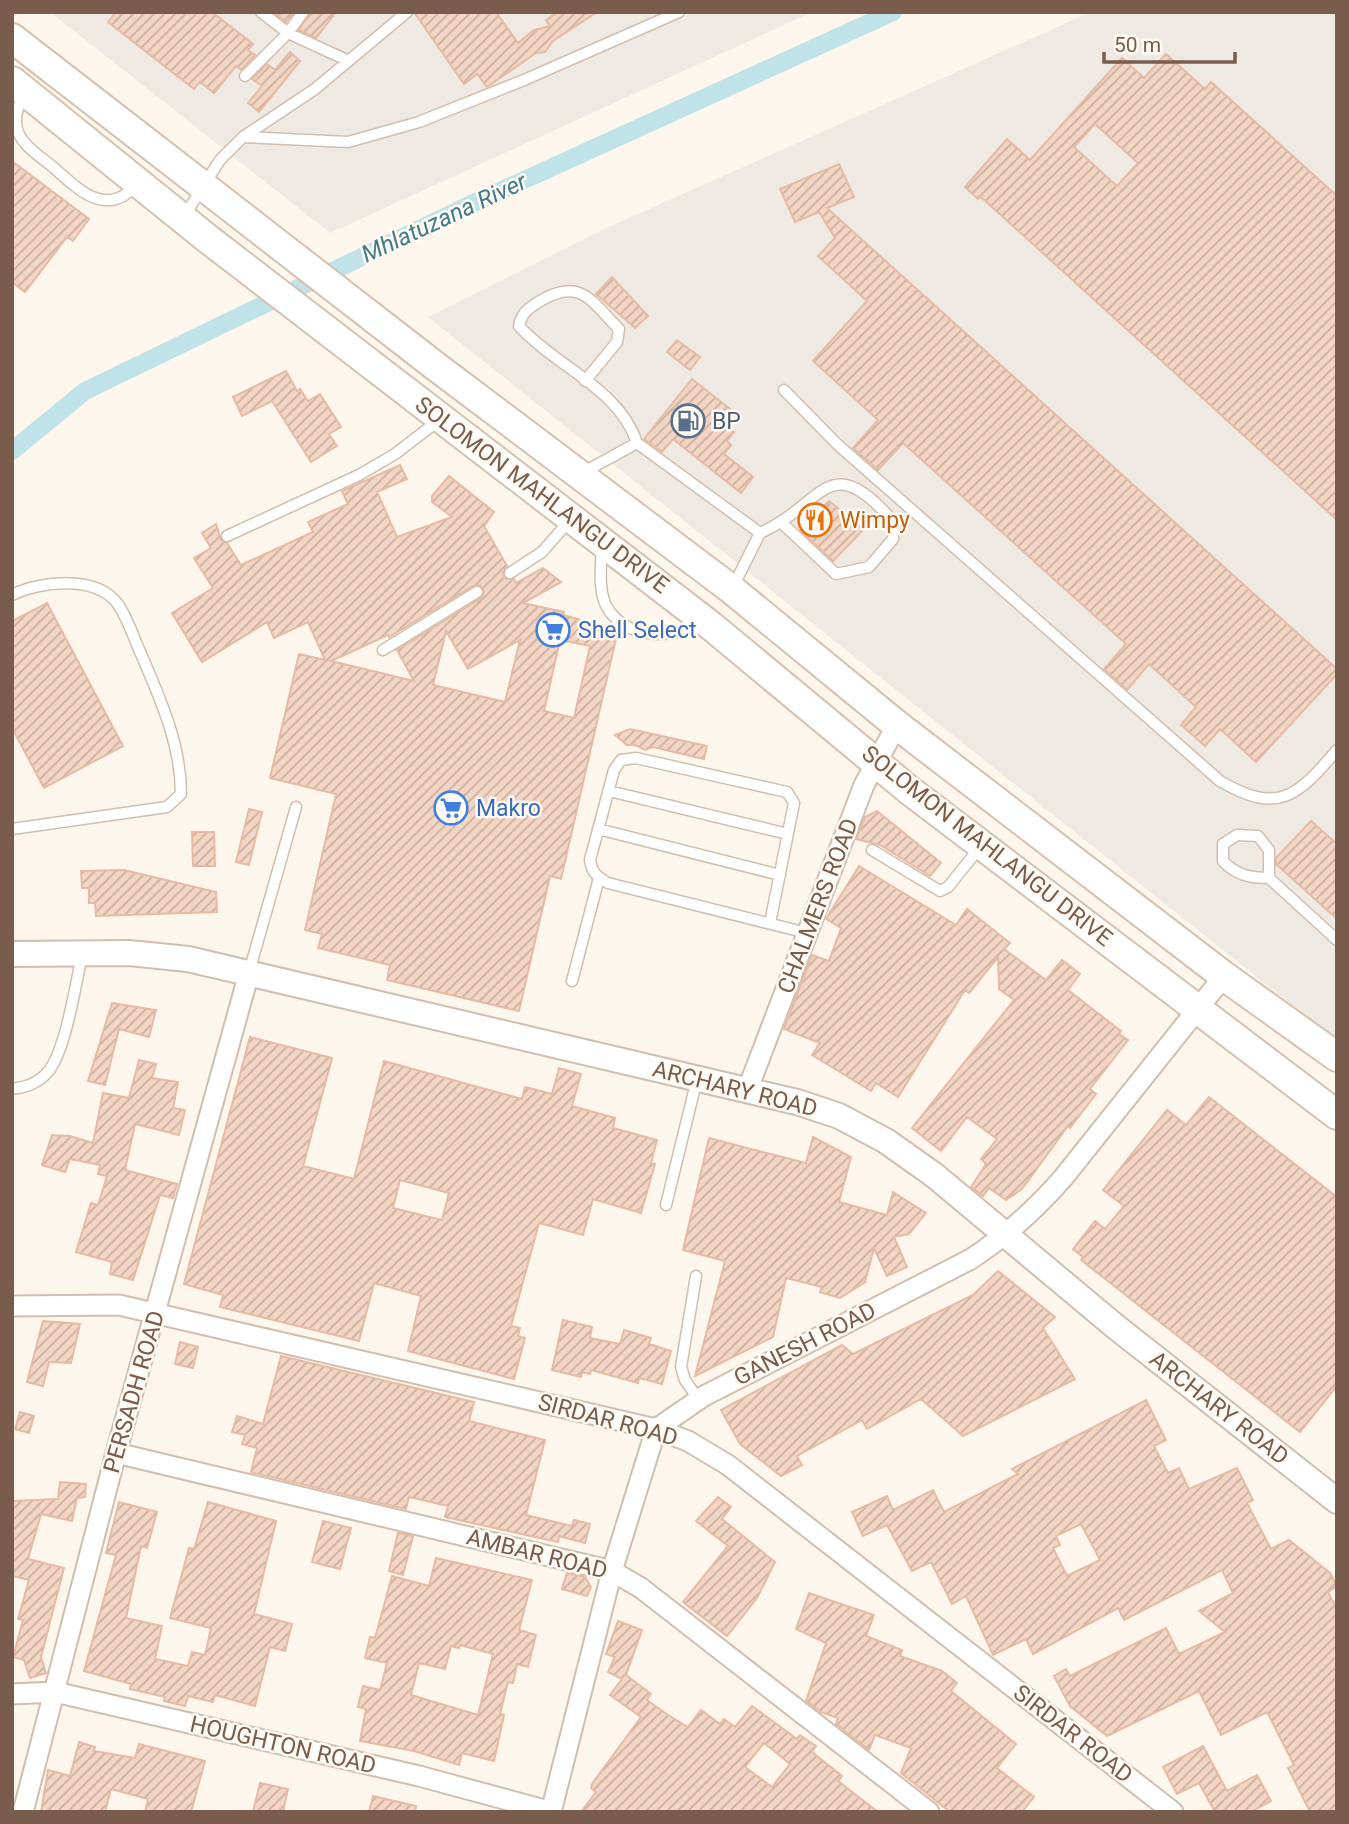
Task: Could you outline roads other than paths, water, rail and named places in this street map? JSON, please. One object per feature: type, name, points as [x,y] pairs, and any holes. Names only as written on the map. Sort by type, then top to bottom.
[{"type":"main road","name":"SOLOMON MAHLANGU DRIVE","points":[[14,43],[204,183],[378,321],[732,589],[897,725],[1224,976],[1337,1056]]},
{"type":"main road","name":"SOLOMON MAHLANGU DRIVE","points":[[19,86],[192,226],[710,625],[981,846],[1198,1007],[1337,1115]]},
{"type":"street","name":"CHALMERS ROAD","points":[[747,1091],[875,761],[897,725]]},
{"type":"street","name":"ARCHARY ROAD","points":[[12,954],[129,953],[188,959],[747,1091],[839,1116],[886,1141],[934,1175],[1005,1237],[1337,1501]]},
{"type":"street","name":"PERSADH ROAD","points":[[23,1812],[116,1453],[249,973]]},
{"type":"street","name":"GANESH ROAD","points":[[656,1429],[698,1399],[971,1259],[1005,1237],[1035,1210],[1063,1178],[1224,976]]},
{"type":"street","name":"SIRDAR ROAD","points":[[12,1306],[119,1305],[656,1429],[688,1441],[728,1465],[1173,1812]]},
{"type":"street","points":[[552,1812],[612,1571],[656,1429]]},
{"type":"street","name":"AMBAR ROAD","points":[[116,1453],[612,1571],[662,1604],[929,1812]]},
{"type":"street","name":"HOUGHTON ROAD","points":[[12,1694],[55,1692],[419,1776],[552,1812]]},
{"type":"lane","points":[[261,12],[288,33],[349,61]]},
{"type":"lane","points":[[245,76],[288,33],[303,12]]},
{"type":"lane","points":[[192,226],[204,183],[243,136],[315,89],[407,12]]},
{"type":"lane","points":[[243,136],[348,142],[419,121],[524,80],[679,12]]},
{"type":"lane","points":[[19,86],[18,132],[26,145],[88,196],[114,200],[126,196],[138,182]]},
{"type":"lane","points":[[585,381],[617,342],[619,329],[587,297],[575,289],[566,289],[527,309],[519,326],[627,419],[637,443],[760,533]]},
{"type":"lane","points":[[785,390],[837,444],[1220,781],[1248,797],[1271,799],[1292,794],[1311,780],[1337,750]]},
{"type":"lane","points":[[227,536],[359,475],[395,454],[441,419]]},
{"type":"lane","points":[[581,473],[637,443]]},
{"type":"lane","points":[[732,589],[760,533],[782,523],[824,488],[842,483],[852,485],[892,520],[892,539],[869,567],[836,574],[782,523]]},
{"type":"lane","points":[[510,573],[542,552],[571,518]]},
{"type":"lane","points":[[602,542],[601,577],[610,612],[631,628],[654,635],[677,634],[710,625]]},
{"type":"lane","points":[[12,595],[25,589],[64,582],[90,587],[116,601],[157,691],[173,737],[181,774],[181,794],[167,807],[12,829]]},
{"type":"lane","points":[[383,650],[477,592]]},
{"type":"lane","points":[[770,923],[794,803],[788,792],[776,787],[636,758],[621,760],[614,770],[598,829],[590,860],[592,872],[608,883],[807,933]]},
{"type":"lane","points":[[609,791],[788,834]]},
{"type":"lane","points":[[249,973],[296,807]]},
{"type":"lane","points":[[598,829],[780,875]]},
{"type":"lane","points":[[1269,878],[1269,850],[1258,836],[1237,835],[1223,844],[1223,861],[1229,868],[1252,878],[1269,878],[1337,940]]},
{"type":"lane","points":[[872,850],[940,891],[948,887],[981,846]]},
{"type":"lane","points":[[572,981],[599,878]]},
{"type":"lane","points":[[12,1089],[31,1086],[48,1073],[60,1047],[82,953]]},
{"type":"lane","points":[[666,1205],[697,1079]]},
{"type":"lane","points":[[696,1276],[681,1367],[685,1380],[698,1399]]},
{"type":"waterway","name":"Mhlatuzana River","points":[[12,451],[85,391],[467,206],[893,12]]},
{"type":"place","name":"BP","points":[[688,421]]},
{"type":"place","name":"Wimpy","points":[[815,520]]},
{"type":"place","name":"Shell Select","points":[[553,630]]},
{"type":"place","name":"Makro","points":[[451,808]]}]
